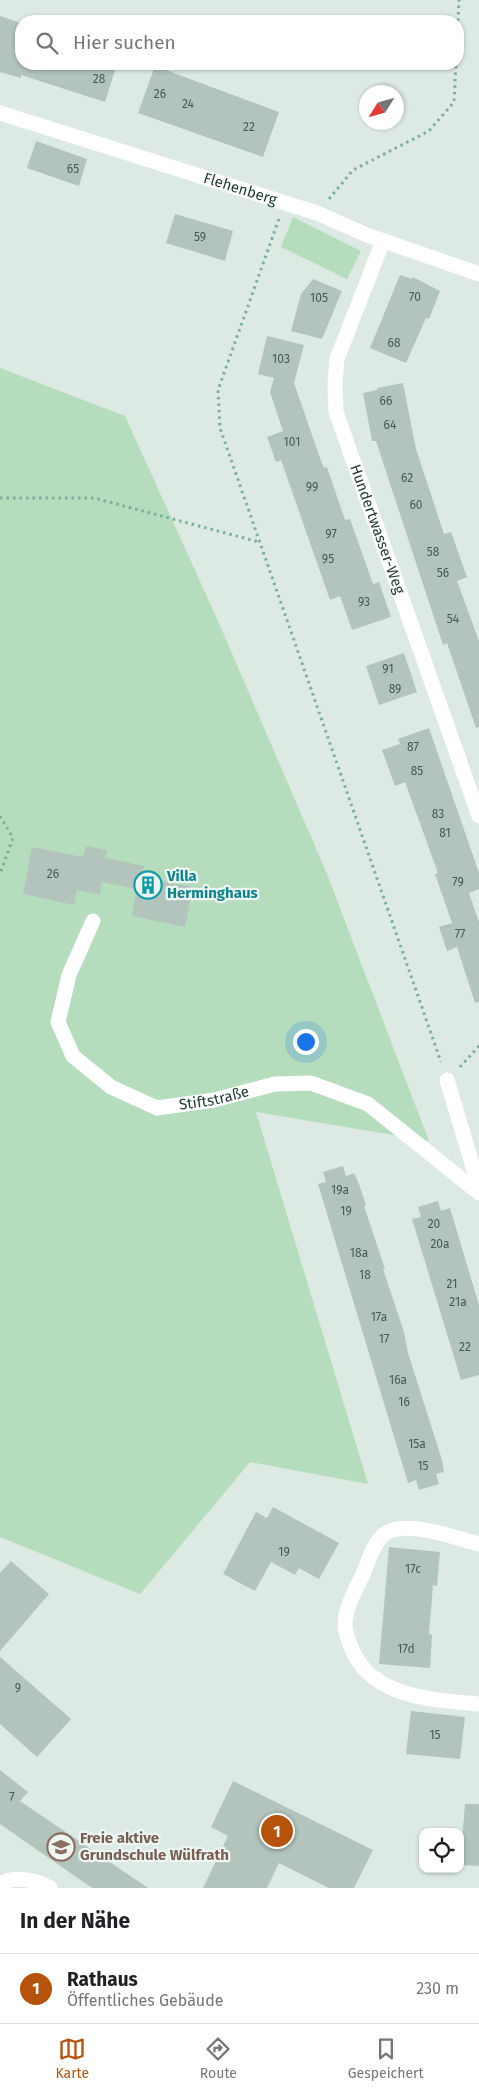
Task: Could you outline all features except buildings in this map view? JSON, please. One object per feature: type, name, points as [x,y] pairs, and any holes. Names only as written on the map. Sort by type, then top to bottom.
[{"type":"street","name":"Flehenberg","points":[[0,113],[317,213],[383,241],[479,274]]},
{"type":"street","name":"Hundertwasser-Weg","points":[[383,241],[337,359],[334,383],[336,412],[479,816]]},
{"type":"street","name":"Stiftstraße","points":[[93,921],[69,975],[58,1022],[74,1056],[112,1087],[157,1108],[214,1100],[275,1084],[311,1083],[368,1104],[479,1193]]},
{"type":"street","points":[[448,1080],[479,1187]]},
{"type":"street","points":[[479,1544],[404,1527],[390,1530],[377,1542],[348,1607],[345,1626],[354,1656],[365,1671],[394,1690],[421,1699],[479,1704]]},
{"type":"street","points":[[0,1884],[5,1881],[38,1881],[50,1888]]},
{"type":"path","points":[[458,15],[459,0]]},
{"type":"path","points":[[317,213],[353,170],[429,131],[454,102],[456,70]]},
{"type":"path","points":[[285,204],[218,390],[220,428],[448,1080],[479,1046]]},
{"type":"path","points":[[0,498],[94,498],[259,542]]},
{"type":"path","points":[[0,816],[13,838],[0,874]]},
{"type":"green space","points":[[293,217],[361,251],[347,279],[281,247]]},
{"type":"green space","points":[[0,368],[125,416],[218,621],[327,874],[429,1141],[256,1112],[368,1484],[250,1462],[140,1594],[0,1537]]},
{"type":"place","name":"Villa Herminghaus","points":[[148,885]]},
{"type":"place","name":"Rathaus","points":[[277,1831]]},
{"type":"place","name":"Freie aktive Grundschule Wülfrath","points":[[61,1847]]}]
